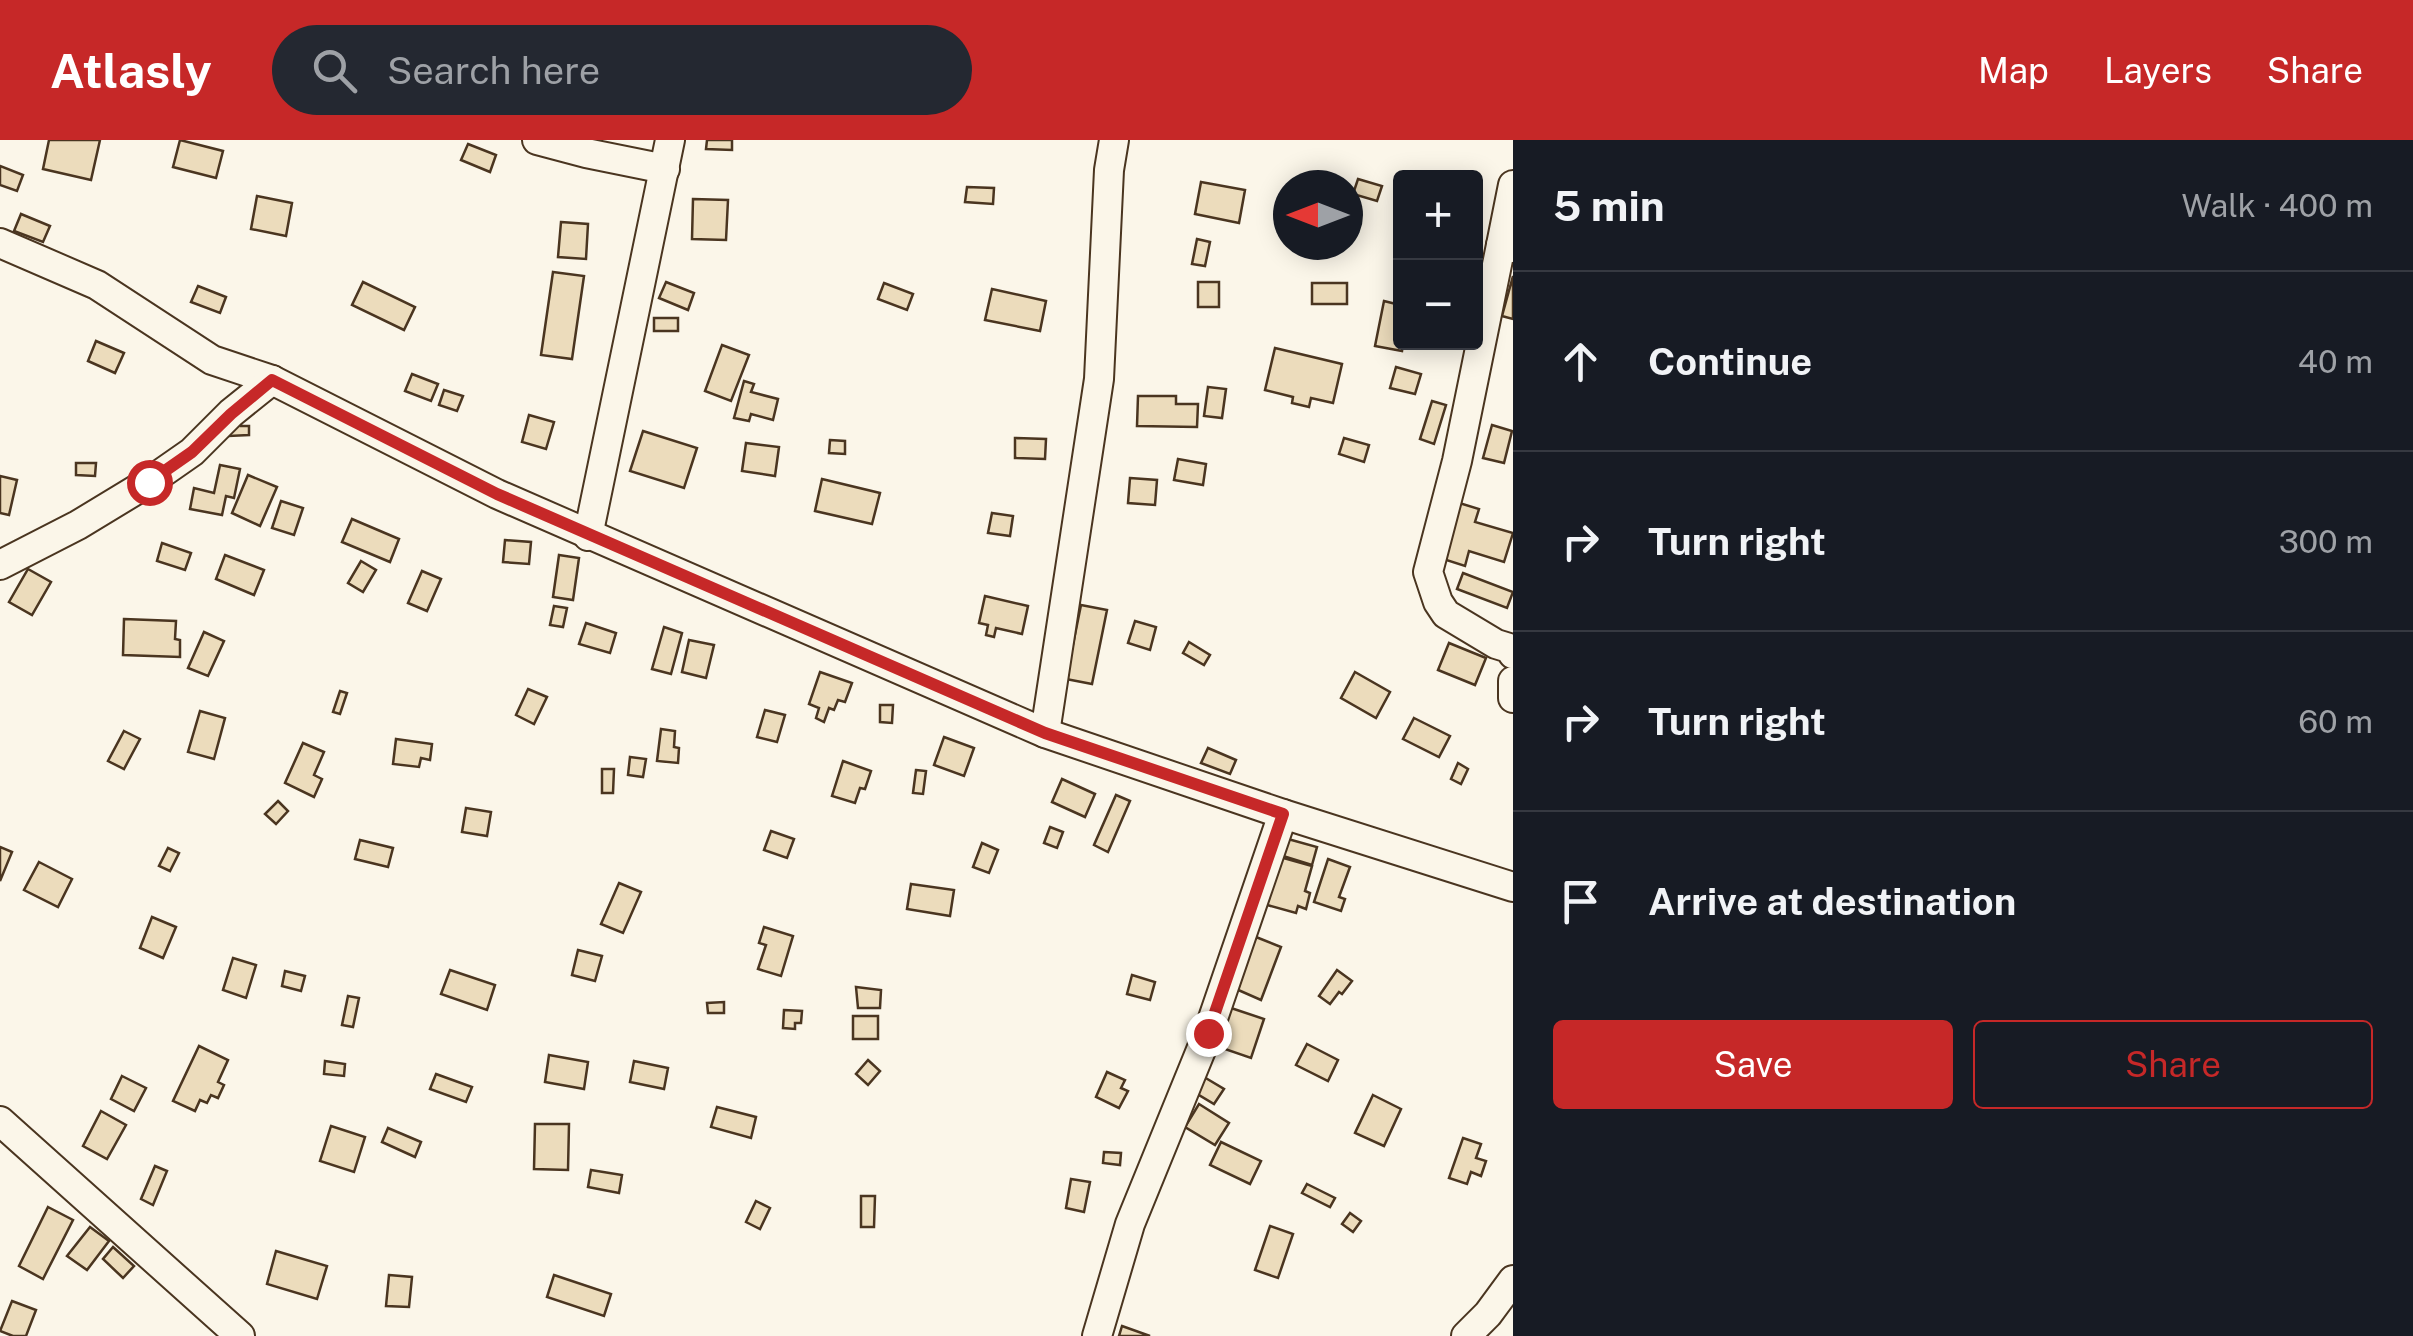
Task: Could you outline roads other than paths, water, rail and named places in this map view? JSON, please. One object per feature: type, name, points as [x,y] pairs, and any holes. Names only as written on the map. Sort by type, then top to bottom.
[{"type":"street","points":[[537,140],[665,169]]},
{"type":"street","points":[[588,536],[670,140]]},
{"type":"street","points":[[1045,733],[1099,379],[1114,140]]},
{"type":"street","points":[[1513,185],[1507,246],[1428,572],[1446,614],[1513,654]]},
{"type":"street","points":[[0,243],[97,285],[212,360],[272,380],[497,494],[1045,733],[1513,887]]},
{"type":"street","points":[[0,565],[78,525],[178,462],[272,380]]},
{"type":"street","points":[[1513,681],[1513,698]]},
{"type":"street","points":[[1097,1336],[1130,1224],[1208,1033],[1283,814]]},
{"type":"street","points":[[0,1121],[240,1336]]},
{"type":"street","points":[[1466,1336],[1513,1280]]}]
